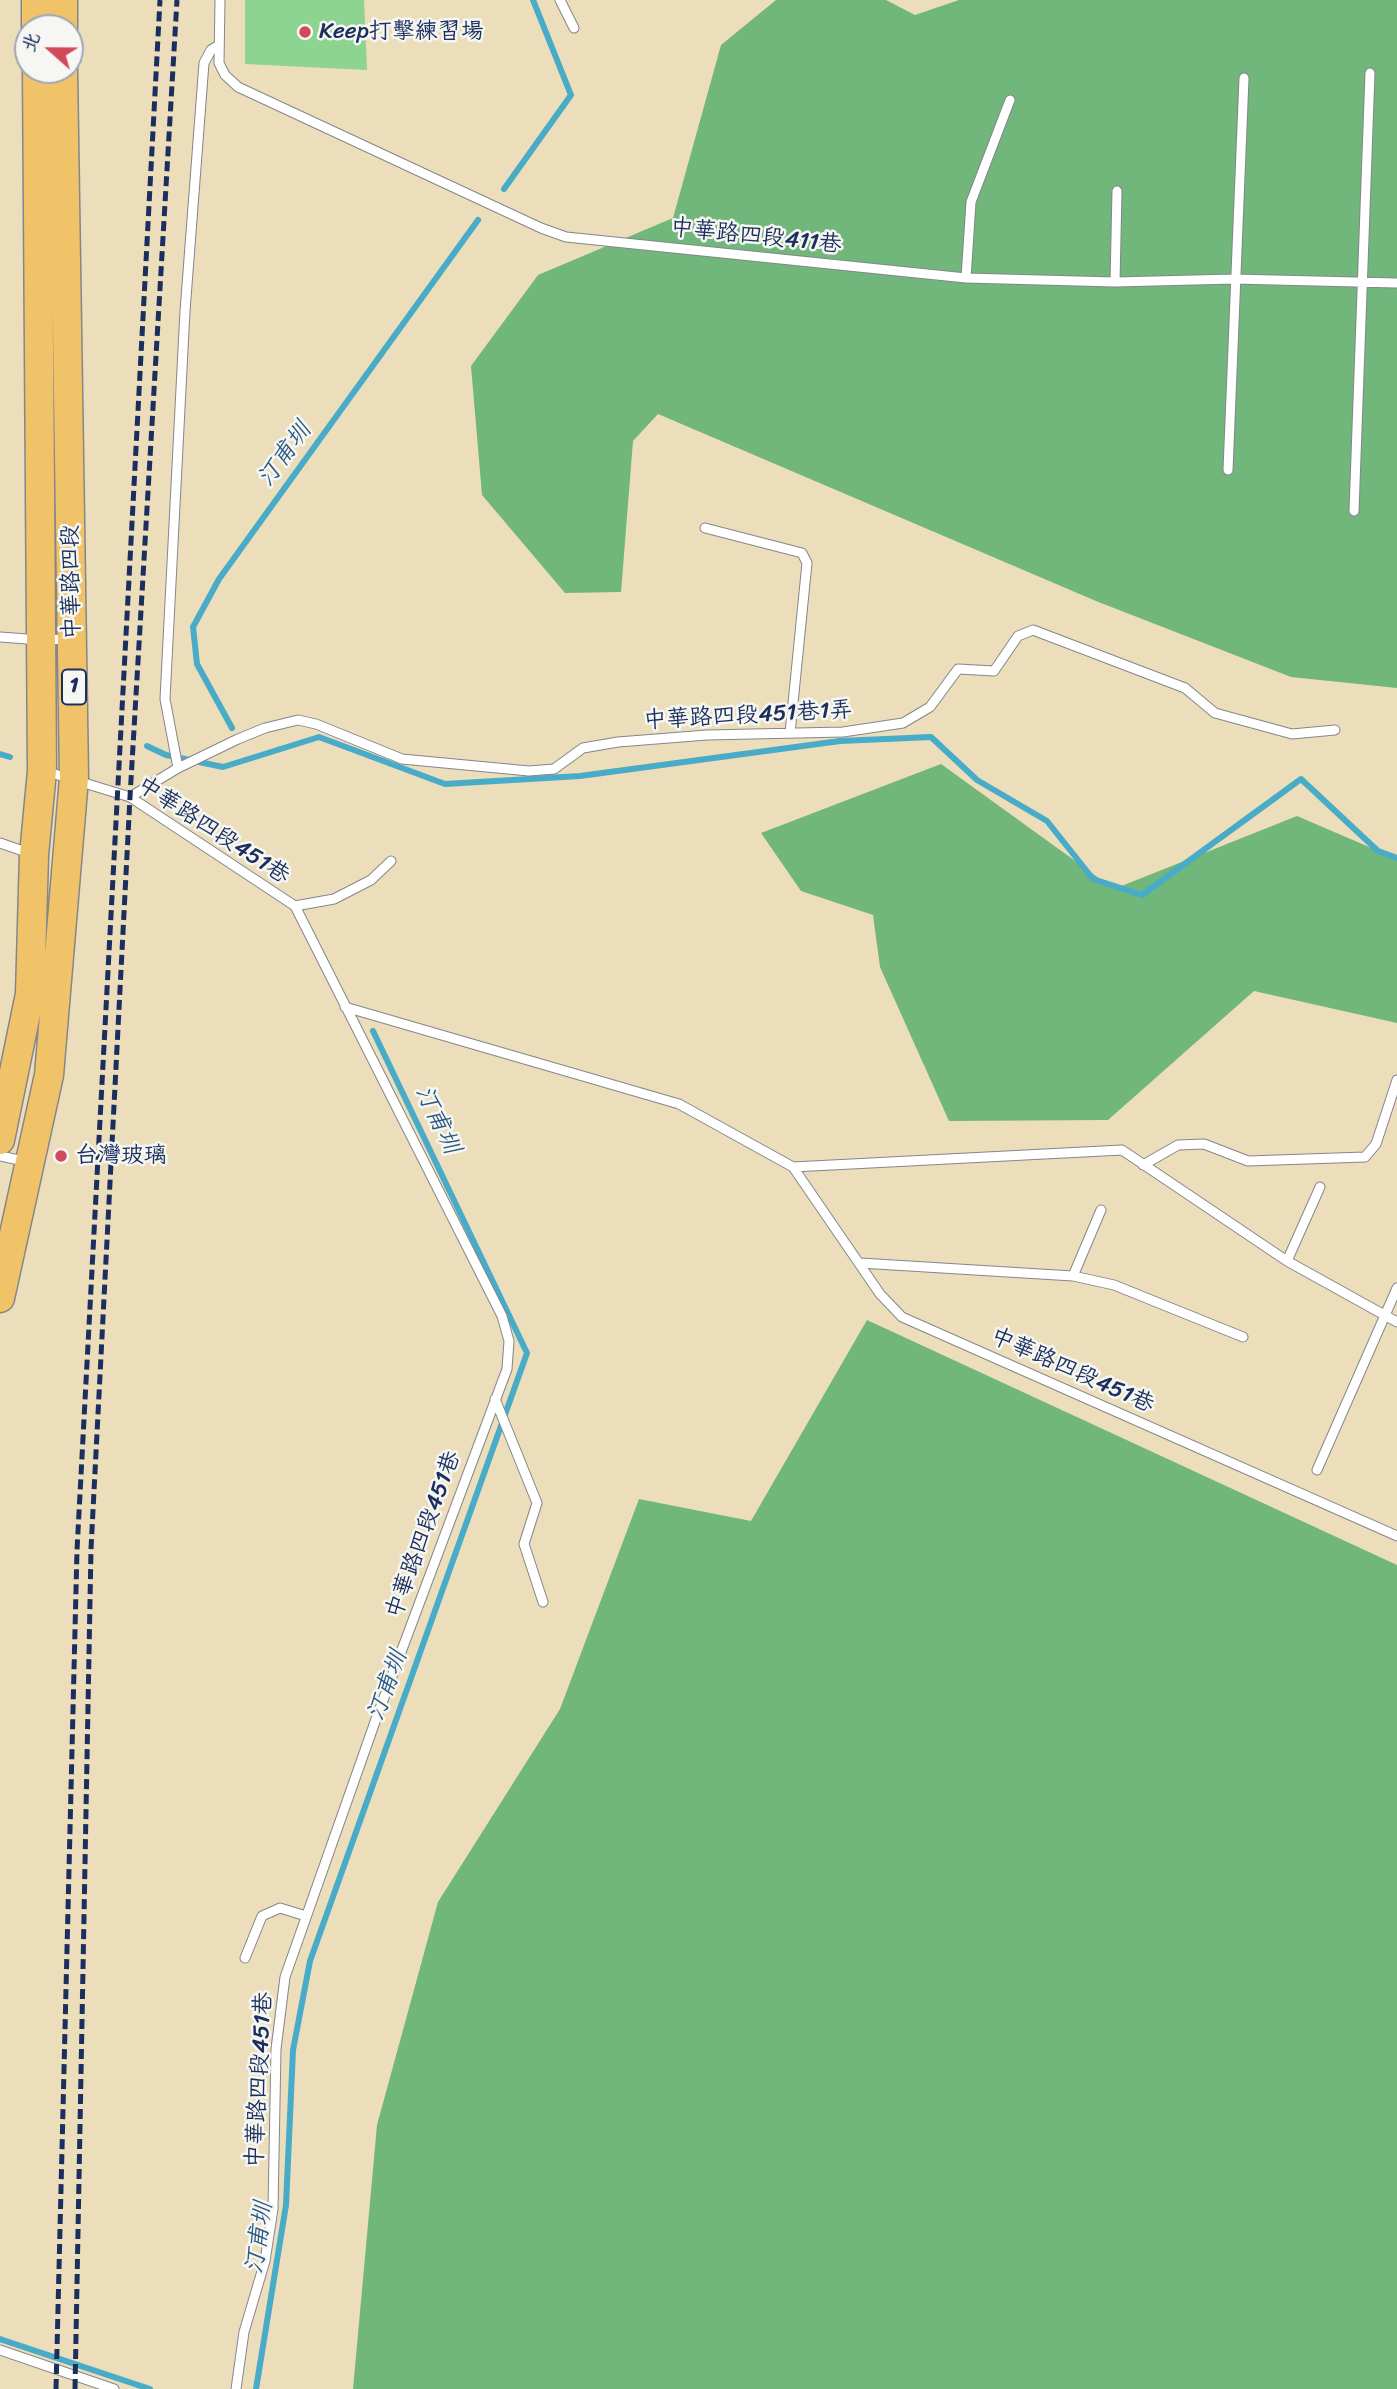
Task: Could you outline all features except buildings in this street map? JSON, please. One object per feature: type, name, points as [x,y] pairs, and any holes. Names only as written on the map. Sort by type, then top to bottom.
[{"type":"main road","name":"中華路四段","points":[[0,1140],[30,994],[34,855],[42,771],[37,84]]},
{"type":"main road","name":"中華路四段","points":[[0,1297],[49,1074],[74,778],[64,84]]},
{"type":"lane","name":"中華路四段411巷","points":[[220,0],[219,63],[225,75],[238,87],[541,228],[566,237],[966,278],[1115,282],[1234,279],[1397,284]]},
{"type":"lane","points":[[560,0],[574,28]]},
{"type":"lane","points":[[178,768],[165,699],[185,311],[204,63],[211,50],[219,45]]},
{"type":"lane","points":[[1354,511],[1360,282],[1370,73]]},
{"type":"lane","points":[[1228,470],[1244,78]]},
{"type":"lane","points":[[966,278],[971,202],[1010,100]]},
{"type":"lane","points":[[1115,282],[1117,191]]},
{"type":"lane","points":[[705,528],[802,553],[807,563],[790,733]]},
{"type":"lane","name":"中華路四段451巷1弄","points":[[130,797],[204,755],[265,728],[298,720],[402,759],[529,771],[554,769],[583,748],[618,742],[843,732],[903,723],[930,707],[958,669],[994,670],[1018,636],[1033,630],[1185,688],[1214,713],[1292,734],[1335,730]]},
{"type":"lane","points":[[0,637],[41,640],[74,638]]},
{"type":"lane","name":"中華路四段451巷","points":[[42,771],[74,778],[130,797],[295,906],[502,1316],[509,1341],[507,1369],[285,1978],[276,2049],[273,2209],[265,2261],[244,2332],[236,2389]]},
{"type":"lane","points":[[0,843],[34,855]]},
{"type":"lane","points":[[295,906],[334,899],[371,880],[391,861]]},
{"type":"lane","name":"中華路四段451巷","points":[[345,1007],[679,1104],[793,1167],[860,1263],[902,1317],[1397,1536]]},
{"type":"lane","points":[[1143,1165],[1178,1145],[1205,1144],[1248,1161],[1365,1157],[1376,1144],[1397,1080]]},
{"type":"lane","points":[[793,1167],[1122,1150],[1287,1261],[1397,1322]]},
{"type":"lane","points":[[0,1156],[30,1162]]},
{"type":"lane","points":[[1287,1261],[1320,1187]]},
{"type":"lane","points":[[1073,1276],[1101,1210]]},
{"type":"lane","points":[[860,1263],[1073,1276],[1114,1285],[1243,1338]]},
{"type":"lane","points":[[1317,1470],[1397,1288]]},
{"type":"lane","points":[[495,1399],[537,1503],[524,1544],[542,1602]]},
{"type":"lane","points":[[246,1958],[262,1916],[280,1908],[306,1916]]},
{"type":"lane","points":[[0,2350],[114,2389]]},
{"type":"green space","name":"Keep打擊練習場","points":[[245,0],[364,0],[367,70],[245,64]]},
{"type":"green space","points":[[776,0],[886,0],[915,15],[959,0],[1397,0],[1397,688],[1291,677],[1096,601],[658,414],[633,441],[621,592],[565,593],[482,495],[471,366],[538,275],[673,218],[721,45]]},
{"type":"green space","points":[[941,764],[1114,889],[1297,816],[1397,859],[1397,1023],[1254,991],[1108,1120],[949,1121],[880,967],[873,915],[801,891],[761,833]]},
{"type":"green space","points":[[867,1320],[1397,1565],[1397,2389],[353,2389],[377,2125],[438,1902],[560,1709],[639,1499],[751,1521]]},
{"type":"waterway","name":"汀甫圳","points":[[504,189],[571,95],[533,0]]},
{"type":"waterway","name":"汀甫圳","points":[[232,728],[197,664],[193,627],[219,579],[478,220]]},
{"type":"waterway","points":[[147,746],[166,755],[223,767],[319,737],[445,784],[580,776],[840,741],[931,737],[977,780],[1047,821],[1093,879],[1142,895],[1301,779],[1378,851],[1397,858]]},
{"type":"waterway","points":[[0,754],[10,757]]},
{"type":"waterway","name":"汀甫圳","points":[[256,2389],[286,2205],[293,2050],[310,1961],[527,1353],[373,1031]]},
{"type":"waterway","points":[[0,2339],[150,2389]]},
{"type":"railway","points":[[56,2389],[77,1550],[160,0]]},
{"type":"railway","points":[[75,2389],[91,1549],[130,797],[177,0]]},
{"type":"place","name":"Keep打擊練習場","points":[[305,32]]},
{"type":"place","name":"台灣玻璃","points":[[61,1156]]}]
